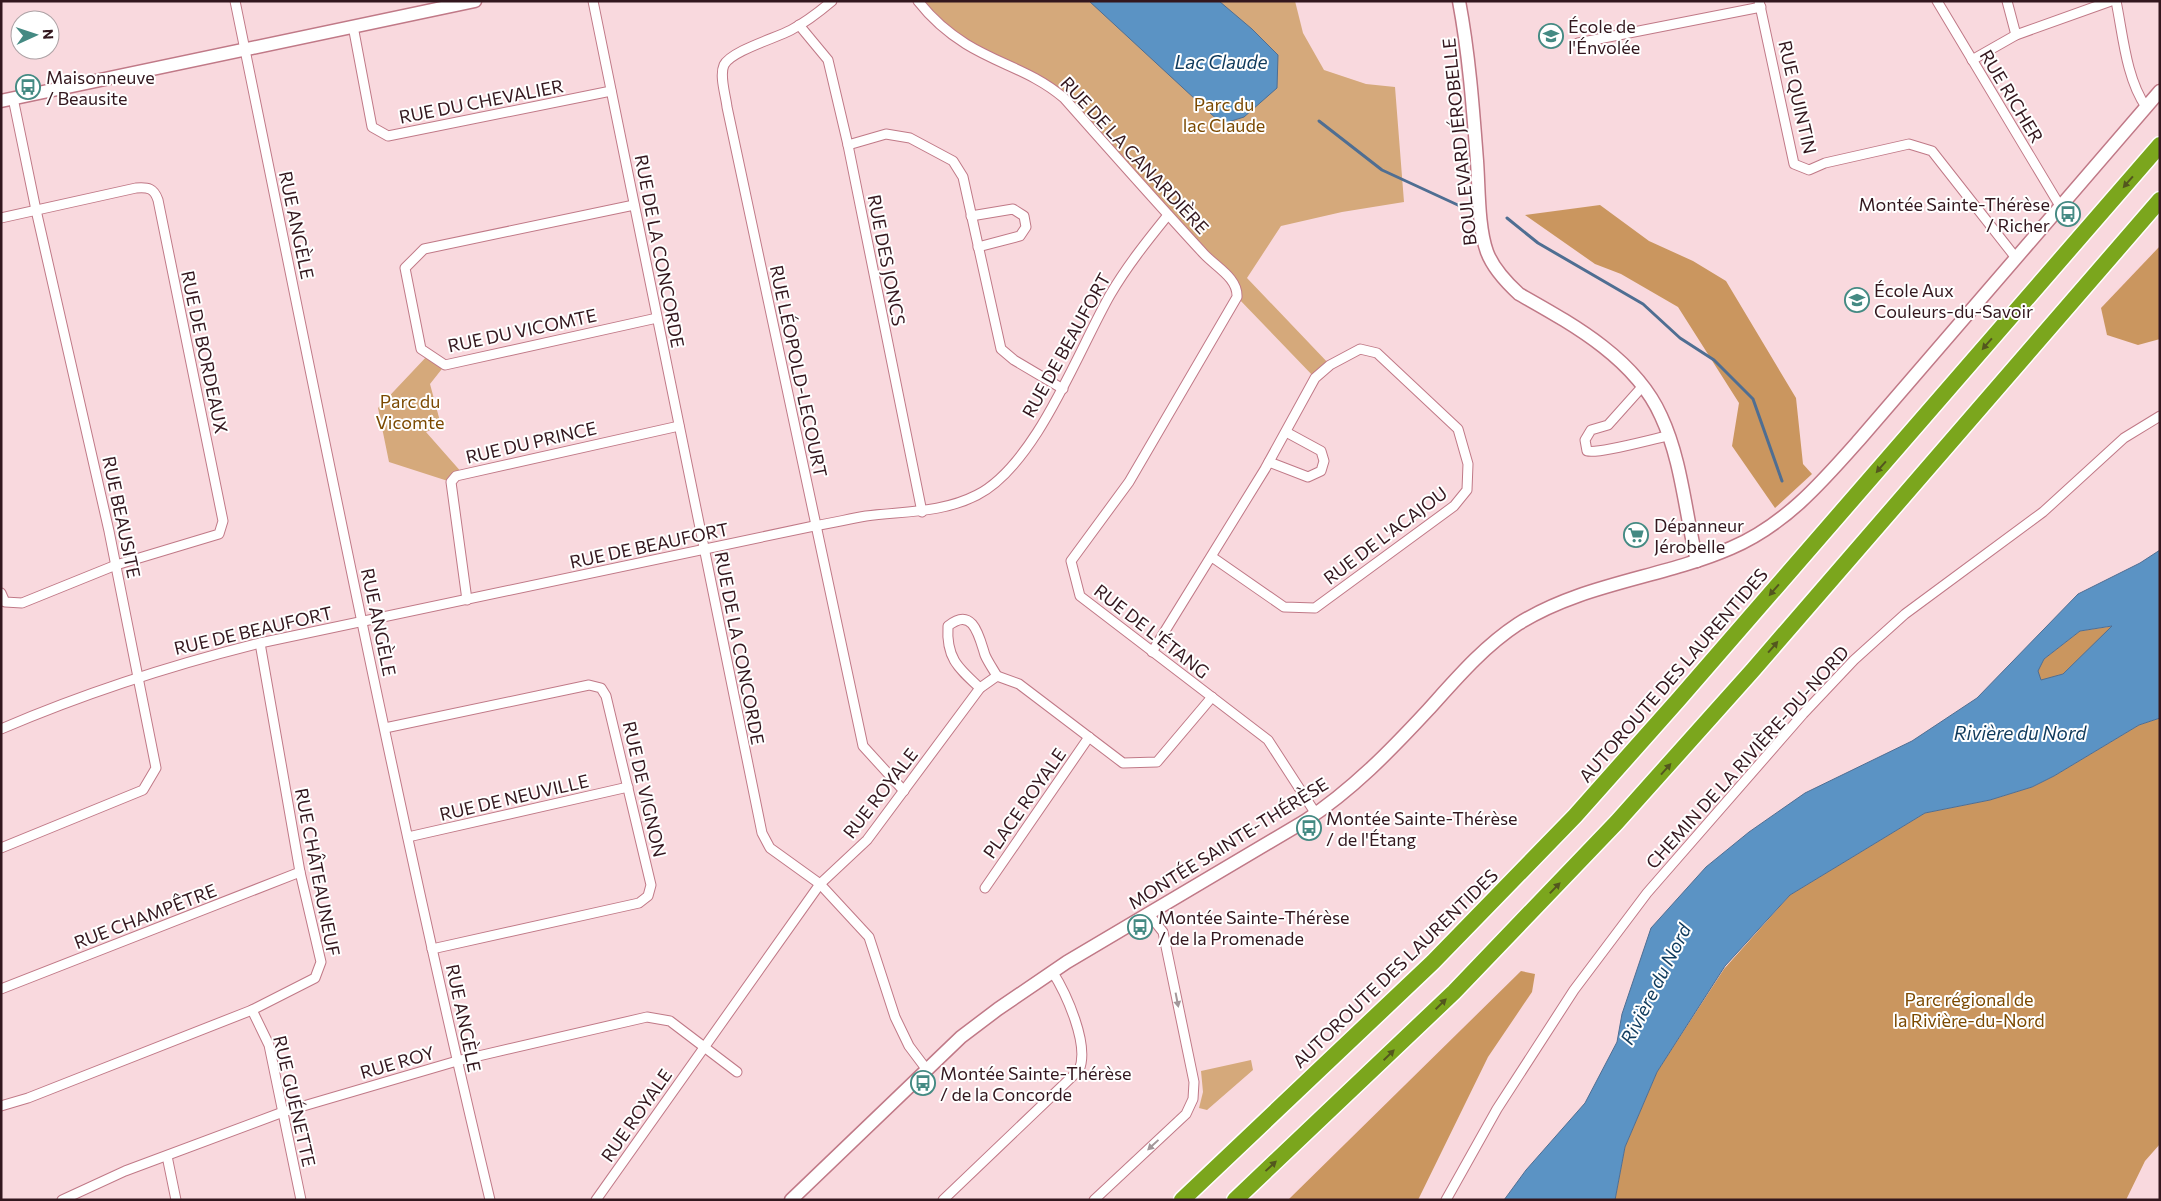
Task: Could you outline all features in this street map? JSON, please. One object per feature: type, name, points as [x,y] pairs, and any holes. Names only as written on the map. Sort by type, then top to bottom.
[{"type":"highway","name":"AUTOROUTE DES LAURENTIDES","points":[[1182,1200],[1426,969],[1575,816],[1679,700],[2160,145]]},
{"type":"highway","points":[[1235,1200],[1454,992],[1617,822],[1753,670],[2160,200]]},
{"type":"street","name":"RUE ANGÈLE","points":[[235,1],[362,622],[457,1062],[490,1200]]},
{"type":"street","points":[[7,100],[476,1]]},
{"type":"street","name":"RUE DE LA CONCORDE","points":[[593,1],[762,833],[770,848],[820,884],[869,937],[895,1017],[909,1046],[927,1070]]},
{"type":"street","name":"RUE LÉOPOLD-LECOURT","points":[[832,1],[800,25],[733,56],[724,64],[723,77],[727,107],[814,526],[862,746],[904,791]]},
{"type":"street","name":"RUE DE LA CANARDIÈRE","points":[[918,1],[934,21],[968,45],[1045,82],[1064,98],[1168,216],[1234,283],[1237,297]]},
{"type":"street","name":"BOULEVARD JÉROBELLE","points":[[1459,1],[1466,34],[1483,240],[1488,254],[1508,284],[1519,294],[1598,343],[1617,358],[1654,403],[1668,436],[1677,465],[1697,561]]},
{"type":"street","name":"RUE RICHER","points":[[1937,1],[2060,206]]},
{"type":"street","points":[[2006,1],[2016,35]]},
{"type":"street","points":[[1972,60],[2016,35],[2111,1]]},
{"type":"street","points":[[2116,1],[2132,72],[2146,107]]},
{"type":"street","points":[[1578,43],[1760,4]]},
{"type":"street","name":"RUE QUINTIN","points":[[1760,4],[1794,164],[1810,170],[1825,163],[1909,144],[1932,151],[2016,258]]},
{"type":"street","name":"RUE DES JONCS","points":[[800,25],[828,60],[848,146],[922,512]]},
{"type":"street","name":"RUE DU CHEVALIER","points":[[353,26],[372,127],[388,136],[612,91]]},
{"type":"street","name":"MONTÉE SAINTE-THÉRÈSE","points":[[791,1200],[972,1028],[1052,971],[1316,814],[1357,782],[1478,657],[1518,624],[1548,607],[1576,596],[1697,561],[1748,540],[1802,501],[1860,439],[2160,91]]},
{"type":"street","name":"RUE BEAUSITE","points":[[1,848],[143,790],[156,768],[116,565],[36,210],[7,100]]},
{"type":"street","points":[[848,146],[886,134],[910,138],[953,161],[963,177],[1001,349],[1014,360],[1063,389]]},
{"type":"street","name":"RUE DE BORDEAUX","points":[[36,210],[142,188],[154,191],[158,200],[223,521],[218,534],[116,565]]},
{"type":"street","name":"RUE DU VICOMTE","points":[[634,205],[424,249],[405,268],[419,340],[421,349],[445,364],[657,318]]},
{"type":"street","points":[[971,216],[1014,209],[1024,216],[1026,222],[1026,227],[1020,236],[978,247]]},
{"type":"street","points":[[1,218],[36,210]]},
{"type":"street","name":"RUE DE BEAUFORT","points":[[1,729],[51,708],[180,663],[260,643],[814,526],[867,516],[922,512],[954,504],[978,494],[997,481],[1031,440],[1063,389],[1110,296],[1135,256],[1168,216]]},
{"type":"street","name":"RUE DE L'ÉTANG","points":[[1237,297],[1129,482],[1071,561],[1080,596],[1268,740],[1316,814]]},
{"type":"street","name":"RUE DE L'ACAJOU","points":[[1152,652],[1269,462],[1315,378],[1330,365],[1360,349],[1377,353],[1458,429],[1468,464],[1467,490],[1454,506],[1315,608],[1284,607],[1212,557]]},
{"type":"street","points":[[1642,387],[1608,425],[1591,430],[1585,440],[1587,451],[1596,453],[1608,448],[1668,436]]},
{"type":"street","name":"CHEMIN DE LA RIVIÈRE-DU-NORD","points":[[1446,1200],[1508,1090],[1582,978],[1647,893],[1798,719],[1854,660],[1905,614],[2052,505],[2124,438],[2160,416]]},
{"type":"street","name":"RUE DU PRINCE","points":[[467,600],[451,482],[456,476],[678,426]]},
{"type":"street","points":[[1269,462],[1308,477],[1321,471],[1324,461],[1321,450],[1286,432]]},
{"type":"street","points":[[1,593],[5,602],[22,603],[116,565]]},
{"type":"street","points":[[980,688],[956,667],[947,640],[948,626],[956,620],[964,619],[974,625],[986,657],[997,676],[1018,684],[1123,763],[1157,762],[1212,698]]},
{"type":"street","name":"RUE CHÂTEAUNEUF","points":[[1,1106],[28,1098],[252,1010],[315,978],[322,962],[300,872],[260,643]]},
{"type":"street","name":"RUE ROYALE","points":[[596,1200],[820,884],[868,840],[980,688],[997,676]]},
{"type":"street","name":"RUE DE VIGNON","points":[[385,728],[589,685],[601,688],[606,696],[651,884],[648,896],[639,903],[432,949]]},
{"type":"street","name":"PLACE ROYALE","points":[[985,888],[1089,737]]},
{"type":"street","name":"RUE DE NEUVILLE","points":[[408,838],[628,787]]},
{"type":"street","name":"RUE CHAMPÊTRE","points":[[1,989],[300,872]]},
{"type":"street","points":[[1094,1200],[1182,1117],[1194,1099],[1195,1086],[1163,932],[1148,913]]},
{"type":"street","points":[[943,1200],[1078,1070],[1081,1058],[1077,1029],[1068,1002],[1052,971]]},
{"type":"street","name":"RUE GUÉNETTE","points":[[252,1010],[269,1045],[301,1200]]},
{"type":"street","name":"RUE ROY","points":[[62,1200],[167,1156],[282,1112],[457,1062],[646,1017],[670,1021],[738,1072]]},
{"type":"street","points":[[167,1156],[176,1200]]},
{"type":"green space","name":"Parc du lac Claude","points":[[918,1],[1295,1],[1303,33],[1324,70],[1366,84],[1395,87],[1404,202],[1342,212],[1281,226],[1247,278],[1330,365],[1315,378],[1237,297],[1237,290],[1064,98],[967,45]]},
{"type":"green space","points":[[1600,205],[1649,241],[1693,261],[1726,281],[1796,398],[1803,464],[1812,474],[1775,508],[1732,446],[1739,403],[1678,307],[1621,274],[1595,264],[1525,215]]},
{"type":"green space","points":[[2160,246],[2160,339],[2138,345],[2107,335],[2101,308]]},
{"type":"green space","name":"Parc du Vicomte","points":[[429,354],[445,365],[430,384],[441,425],[426,432],[463,474],[451,482],[389,462],[378,408]]},
{"type":"green space","points":[[2114,626],[2063,674],[2041,681],[2037,671],[2044,659],[2080,631]]},
{"type":"green space","name":"Parc régional de la Rivière-du-Nord","points":[[2160,718],[2160,1144],[2145,1161],[2126,1200],[1615,1200],[1625,1147],[1657,1072],[1724,969],[1790,895],[1925,813],[1990,800],[2032,787],[2054,776],[2139,725]]},
{"type":"green space","points":[[1521,971],[1535,974],[1532,992],[1488,1057],[1418,1200],[1288,1200]]},
{"type":"green space","points":[[1251,1060],[1253,1070],[1207,1110],[1199,1108],[1203,1092],[1201,1071]]},
{"type":"water","name":"Lac Claude","points":[[1089,1],[1219,1],[1252,29],[1278,55],[1277,88],[1244,117],[1222,124]]},
{"type":"water","name":"Rivière du Nord","points":[[2160,550],[2160,718],[2139,725],[2054,776],[2032,787],[1990,800],[1925,813],[1790,895],[1725,966],[1657,1072],[1625,1147],[1615,1200],[1504,1200],[1526,1170],[1585,1103],[1617,1042],[1622,1014],[1651,928],[1706,867],[1749,832],[1805,793],[1912,741],[1977,698],[2078,594],[2140,563]],"holes":[[[2112,626],[2063,674],[2041,680],[2038,671],[2044,659],[2080,631]]]},
{"type":"waterway","points":[[1319,121],[1382,170],[1460,206]]},
{"type":"waterway","points":[[1507,218],[1538,243],[1643,304],[1680,338],[1714,360],[1753,399],[1782,481]]},
{"type":"place","name":"École de l'Énvolée","points":[[1551,36]]},
{"type":"place","name":"Maisonneuve / Beausite","points":[[28,87]]},
{"type":"place","name":"Montée Sainte-Thérèse / Richer","points":[[2068,214]]},
{"type":"place","name":"École Aux Couleurs-du-Savoir","points":[[1857,300]]},
{"type":"place","name":"Dépanneur Jérobelle","points":[[1636,535]]},
{"type":"place","name":"Montée Sainte-Thérèse / de l'Étang","points":[[1309,828]]},
{"type":"place","name":"Montée Sainte-Thérèse / de la Promenade","points":[[1140,927]]},
{"type":"place","name":"Montée Sainte-Thérèse / de la Concorde","points":[[923,1083]]}]
